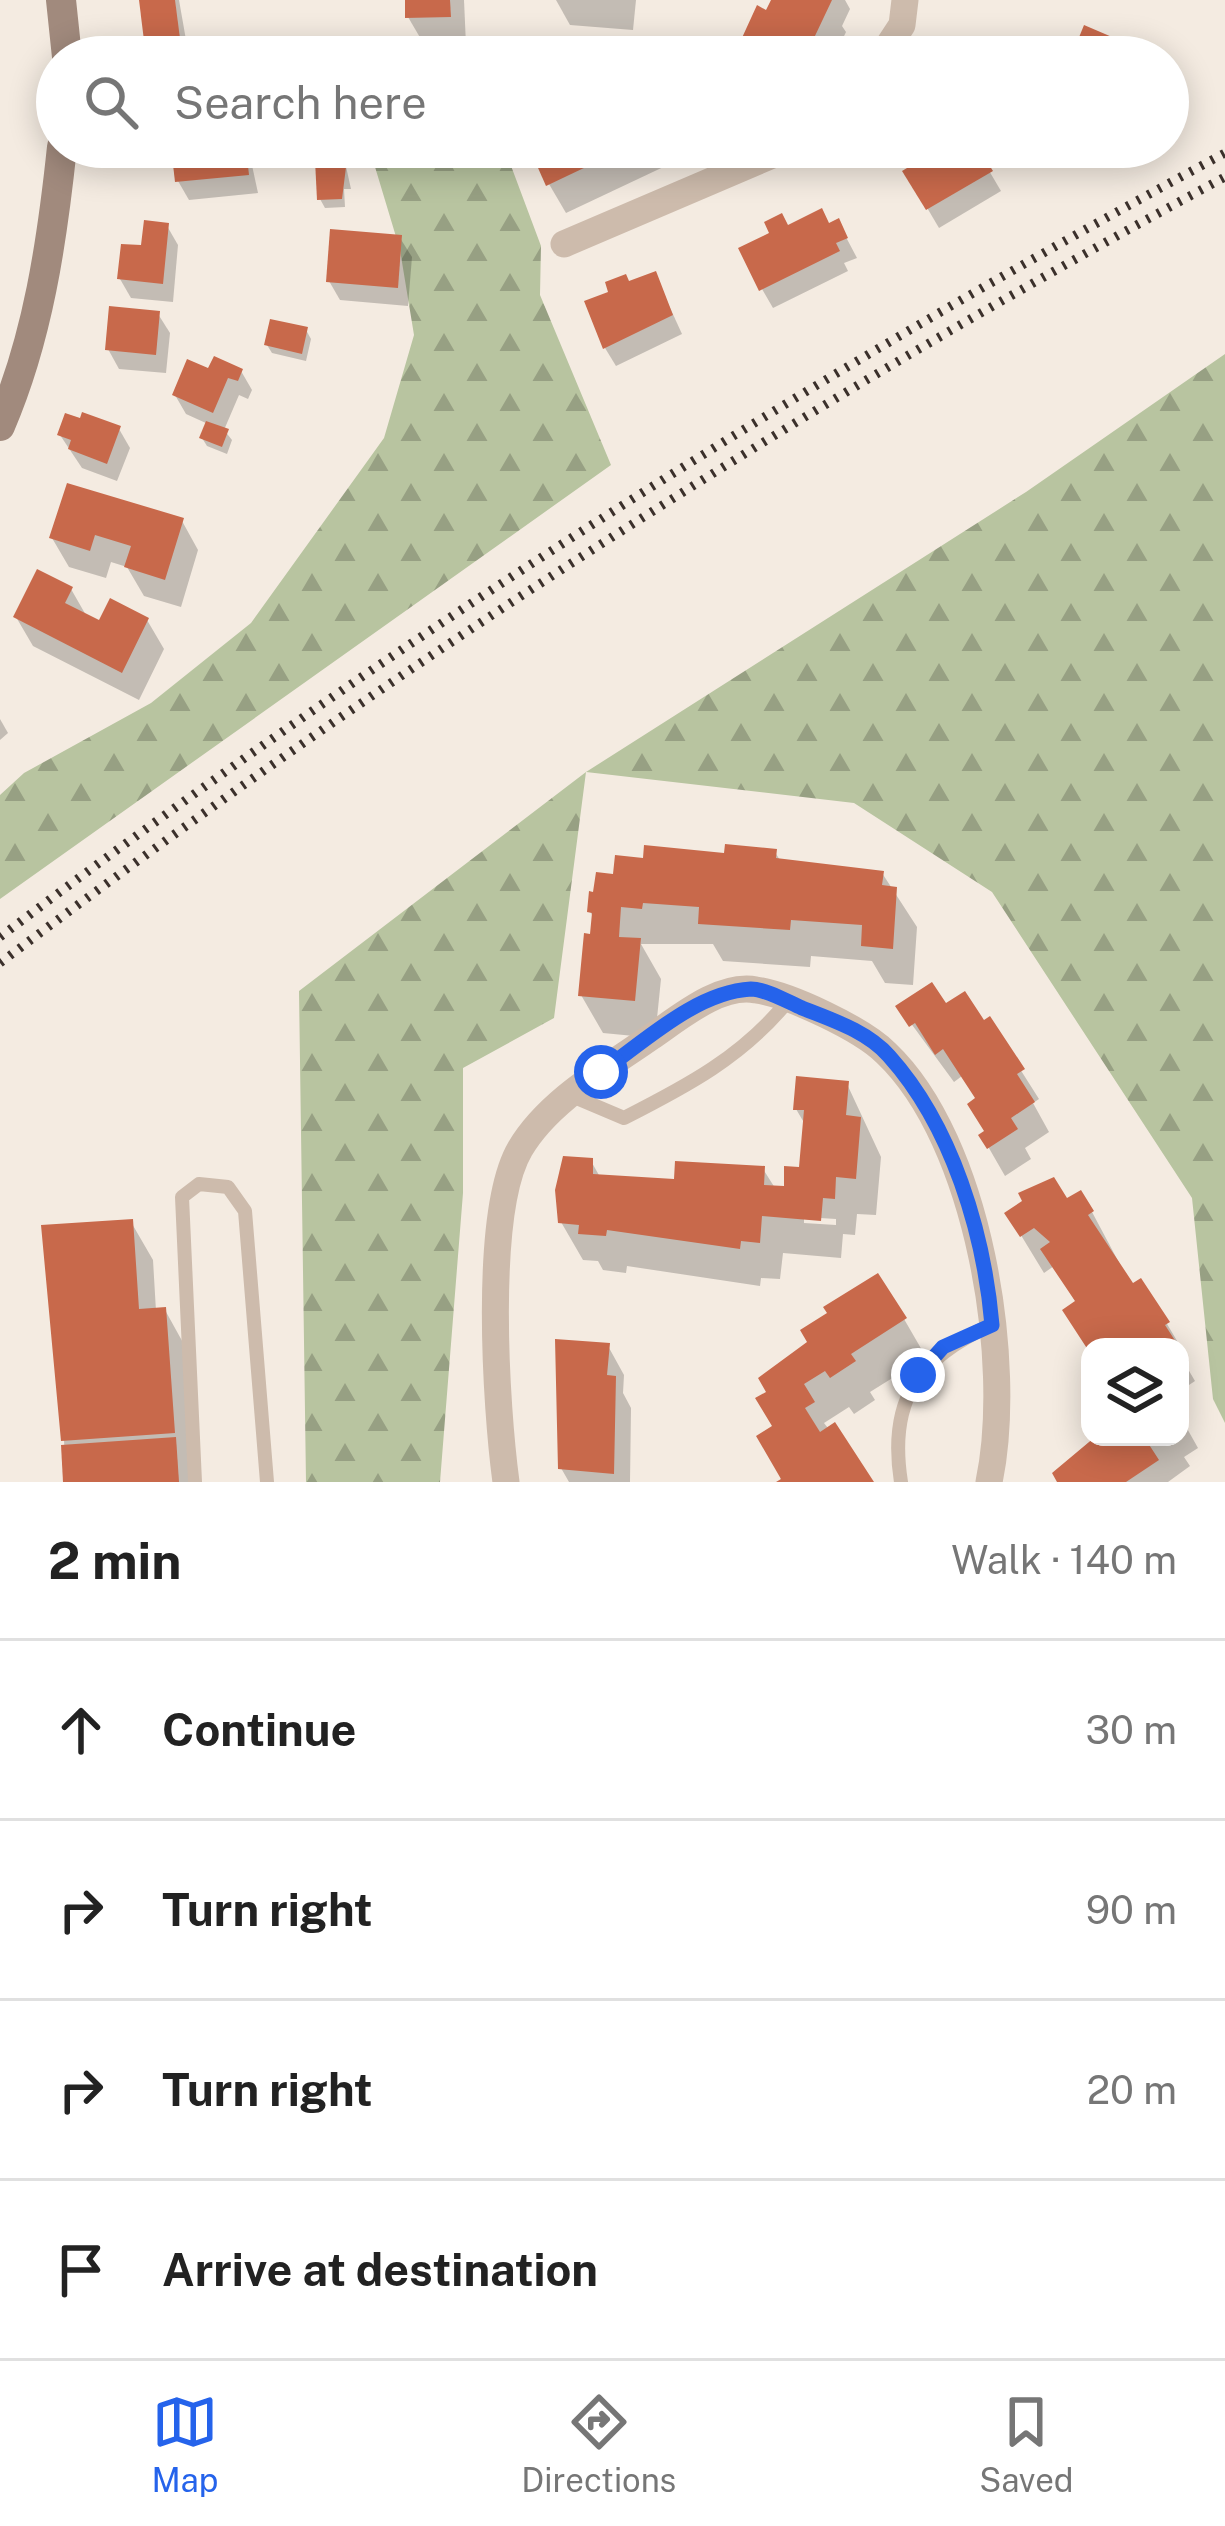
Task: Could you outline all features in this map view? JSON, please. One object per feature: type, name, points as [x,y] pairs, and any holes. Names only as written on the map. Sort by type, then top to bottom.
[{"type":"main road","points":[[62,0],[65,36]]},
{"type":"main road","points":[[0,426],[32,334],[52,236],[60,168]]},
{"type":"street","points":[[895,36],[902,25],[904,0]]},
{"type":"street","points":[[564,244],[742,168]]},
{"type":"street","points":[[506,1482],[495,1274],[510,1178],[520,1150],[572,1096],[702,1002],[754,988],[848,1026],[887,1054],[927,1110],[964,1192],[987,1272],[998,1436],[988,1482]]},
{"type":"lane","points":[[572,1096],[624,1118],[695,1082],[756,1041],[787,1002]]},
{"type":"lane","points":[[195,1482],[182,1197],[200,1184],[228,1186],[245,1211],[255,1286],[267,1482]]},
{"type":"lane","points":[[902,1482],[894,1437],[918,1375],[943,1347],[992,1325]]},
{"type":"green space","points":[[375,168],[512,168],[541,246],[540,295],[611,465],[0,899],[0,795],[24,773],[151,703],[251,623],[384,438],[414,335],[400,250]]},
{"type":"green space","points":[[1225,354],[1225,1423],[1213,1399],[1192,1198],[992,892],[854,803],[586,772],[1026,492]]},
{"type":"green space","points":[[586,772],[554,1018],[463,1068],[463,1193],[440,1482],[306,1482],[299,991]]},
{"type":"building","points":[[139,0],[175,0],[180,36],[143,36]]},
{"type":"building","points":[[405,0],[450,0],[451,17],[405,18]]},
{"type":"building","points":[[771,0],[832,0],[815,36],[743,36],[757,5],[766,10]]},
{"type":"building","points":[[1084,25],[1110,36],[1080,36]]},
{"type":"building","points":[[173,168],[248,168],[249,175],[175,182]]},
{"type":"building","points":[[315,168],[346,168],[342,199],[317,200]]},
{"type":"building","points":[[538,168],[584,168],[546,186]]},
{"type":"building","points":[[991,168],[993,171],[926,210],[902,171]]},
{"type":"building","points":[[822,208],[829,223],[839,218],[848,238],[836,243],[840,251],[759,291],[738,248],[769,233],[764,222],[782,213],[788,225]]},
{"type":"building","points":[[144,220],[169,223],[163,284],[117,279],[121,244],[141,245]]},
{"type":"building","points":[[330,229],[402,235],[398,288],[326,282]]},
{"type":"building","points":[[656,271],[673,315],[603,349],[584,301],[608,292],[605,282],[626,274],[629,281]]},
{"type":"building","points":[[109,306],[160,311],[156,355],[105,350]]},
{"type":"building","points":[[270,319],[308,327],[302,354],[264,345]]},
{"type":"building","points":[[214,356],[243,369],[238,381],[228,378],[213,413],[172,395],[187,359],[208,368]]},
{"type":"building","points":[[82,412],[121,426],[107,464],[68,449],[71,440],[57,435],[65,413],[80,418]]},
{"type":"building","points":[[206,421],[229,429],[222,447],[199,438]]},
{"type":"building","points":[[67,483],[184,518],[165,580],[124,567],[131,546],[95,535],[90,551],[49,538]]},
{"type":"building","points":[[37,569],[73,587],[65,603],[99,620],[110,598],[149,618],[122,673],[13,617]]},
{"type":"building","points":[[725,844],[777,849],[776,858],[884,871],[882,885],[897,887],[893,949],[861,946],[862,925],[791,920],[790,930],[698,924],[699,907],[643,903],[642,909],[621,907],[619,937],[641,938],[635,1001],[578,996],[584,933],[590,934],[589,891],[593,892],[596,872],[613,874],[615,855],[643,858],[644,845],[724,853]]},
{"type":"building","points":[[932,982],[946,1003],[965,991],[984,1020],[990,1016],[1025,1069],[1017,1074],[1035,1102],[1011,1118],[1018,1129],[987,1149],[978,1135],[984,1131],[967,1104],[975,1098],[943,1049],[935,1055],[915,1023],[909,1027],[895,1006]]},
{"type":"building","points":[[796,1076],[849,1081],[846,1115],[861,1117],[856,1179],[836,1177],[835,1199],[823,1198],[821,1221],[762,1216],[760,1243],[741,1241],[740,1249],[607,1230],[606,1236],[578,1234],[579,1225],[558,1223],[555,1190],[563,1156],[593,1158],[593,1174],[674,1179],[675,1161],[765,1166],[764,1185],[784,1186],[784,1166],[799,1167],[804,1110],[793,1110]]},
{"type":"building","points":[[1054,1177],[1067,1198],[1081,1190],[1094,1211],[1088,1215],[1133,1283],[1141,1278],[1170,1322],[1165,1325],[1173,1338],[1081,1339],[1062,1310],[1075,1301],[1040,1249],[1050,1242],[1034,1228],[1020,1237],[1004,1213],[1022,1201],[1018,1193]]},
{"type":"building","points":[[133,1219],[139,1309],[166,1307],[175,1433],[61,1441],[41,1225]]},
{"type":"building","points":[[878,1273],[907,1318],[851,1354],[856,1361],[830,1378],[825,1371],[804,1384],[815,1402],[805,1408],[820,1432],[835,1422],[874,1482],[776,1482],[781,1479],[756,1436],[772,1426],[755,1398],[766,1392],[758,1378],[807,1342],[800,1330],[827,1313],[823,1307]]},
{"type":"building","points":[[555,1339],[610,1343],[607,1375],[616,1376],[614,1474],[558,1469]]},
{"type":"building","points":[[176,1437],[179,1482],[63,1482],[61,1445]]},
{"type":"building","points":[[1084,1446],[1150,1446],[1159,1460],[1126,1482],[1057,1482],[1052,1473]]},
{"type":"railway","points":[[0,937],[294,723],[597,521],[907,331],[1225,153]]},
{"type":"railway","points":[[0,963],[295,749],[598,546],[908,356],[1225,177]]},
{"type":"route","points":[[601,1072],[702,1002],[754,988],[848,1026],[887,1054],[927,1110],[964,1192],[987,1272],[992,1325],[943,1347],[918,1375]]}]
